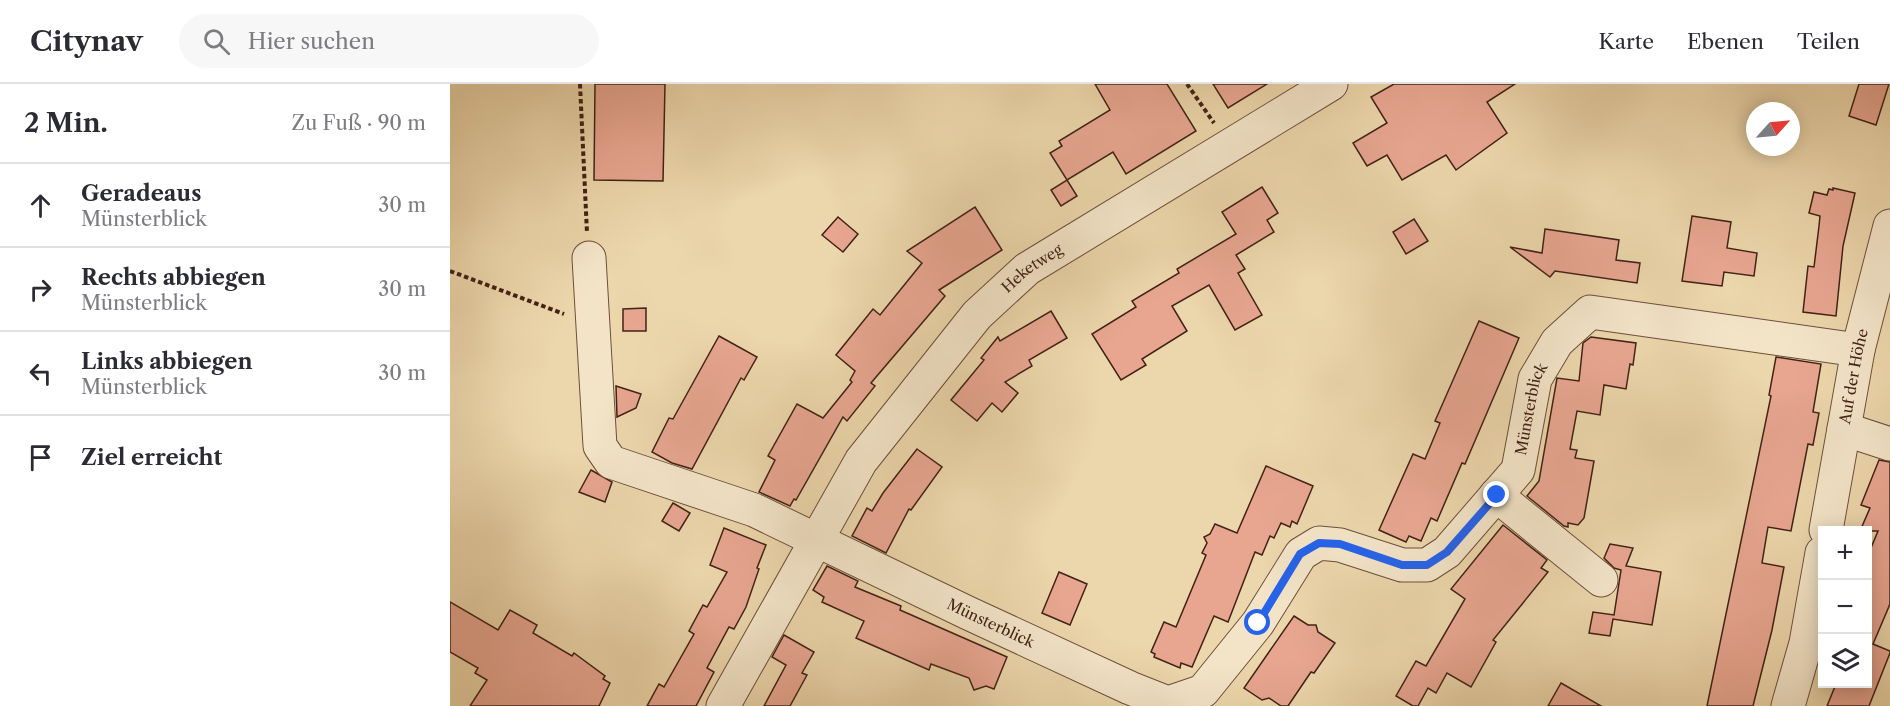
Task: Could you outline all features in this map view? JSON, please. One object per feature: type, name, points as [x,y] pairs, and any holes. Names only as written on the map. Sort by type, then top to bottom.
[{"type":"street","name":"Heketweg","points":[[723,706],[861,461],[977,315],[1027,269],[1331,84]]},
{"type":"street","name":"Auf der Höhe","points":[[1827,526],[1858,350],[1882,293],[1890,226]]},
{"type":"street","points":[[589,258],[600,446],[611,462],[754,510],[816,540]]},
{"type":"street","name":"Münsterblick","points":[[816,540],[1168,705],[1203,691],[1258,623],[1300,554],[1319,543],[1340,544],[1402,565],[1427,565],[1447,552],[1518,470],[1535,379],[1557,342],[1590,312],[1858,350]]},
{"type":"street","points":[[1845,429],[1890,444]]},
{"type":"street","points":[[1497,495],[1601,580]]},
{"type":"street","points":[[1788,706],[1806,643],[1818,575]]},
{"type":"path","points":[[580,84],[589,258]]},
{"type":"path","points":[[1187,84],[1229,146]]},
{"type":"path","points":[[450,271],[577,319],[594,322]]},
{"type":"building","points":[[595,84],[665,84],[663,181],[594,180]]},
{"type":"building","points":[[1095,84],[1167,84],[1196,131],[1126,174],[1113,152],[1067,180],[1050,153],[1062,146],[1059,141],[1110,110]]},
{"type":"building","points":[[1213,84],[1267,84],[1228,108]]},
{"type":"building","points":[[1394,84],[1515,84],[1487,102],[1507,133],[1456,170],[1446,155],[1402,180],[1387,155],[1367,166],[1353,143],[1387,123],[1371,97]]},
{"type":"building","points":[[1859,84],[1889,84],[1876,125],[1849,116]]},
{"type":"building","points":[[1067,180],[1077,196],[1061,206],[1051,190]]},
{"type":"building","points":[[1262,187],[1278,213],[1267,220],[1274,232],[1236,255],[1245,269],[1238,273],[1262,315],[1235,330],[1209,285],[1172,306],[1187,331],[1142,359],[1146,365],[1121,380],[1092,334],[1136,307],[1132,301],[1179,273],[1177,269],[1236,234],[1222,212]]},
{"type":"building","points":[[1833,188],[1855,193],[1843,246],[1836,316],[1803,312],[1808,266],[1814,267],[1820,216],[1809,213],[1814,192],[1827,195],[1829,189],[1833,190]]},
{"type":"building","points":[[975,207],[1002,250],[939,290],[945,296],[871,383],[875,386],[847,421],[843,417],[796,500],[794,499],[790,506],[759,492],[775,460],[768,456],[797,404],[823,418],[852,382],[850,380],[855,371],[836,355],[873,309],[880,315],[922,263],[907,251]]},
{"type":"building","points":[[1692,216],[1731,222],[1727,248],[1757,253],[1754,276],[1724,272],[1722,286],[1682,281]]},
{"type":"building","points":[[838,217],[858,234],[843,252],[822,235]]},
{"type":"building","points":[[1414,219],[1428,241],[1406,254],[1393,232]]},
{"type":"building","points":[[1545,229],[1619,240],[1616,260],[1640,263],[1637,283],[1555,271],[1550,277],[1510,247],[1542,253]]},
{"type":"building","points":[[646,308],[646,331],[623,331],[623,309]]},
{"type":"building","points":[[1051,311],[1067,338],[1029,360],[1032,366],[1005,382],[1018,393],[1002,412],[992,403],[977,421],[951,400],[984,360],[981,358],[998,337],[1000,341]]},
{"type":"building","points":[[1479,321],[1519,338],[1465,464],[1462,463],[1437,521],[1431,518],[1421,541],[1409,536],[1406,542],[1379,530],[1413,454],[1425,459],[1440,423],[1435,421]]},
{"type":"building","points":[[719,336],[757,357],[744,380],[741,378],[692,469],[672,463],[652,452],[669,418],[673,419]]},
{"type":"building","points":[[1591,337],[1636,343],[1626,389],[1604,385],[1600,415],[1577,411],[1570,449],[1577,450],[1575,458],[1594,461],[1584,518],[1578,525],[1568,523],[1568,527],[1527,496],[1539,481],[1557,378],[1579,381],[1583,343]]},
{"type":"building","points":[[1776,357],[1821,364],[1813,412],[1819,413],[1813,445],[1808,444],[1791,531],[1768,527],[1762,563],[1784,567],[1772,630],[1753,706],[1707,706],[1771,396],[1769,395]]},
{"type":"building","points":[[616,386],[641,394],[636,408],[617,417]]},
{"type":"building","points":[[917,449],[942,467],[911,510],[909,509],[886,553],[852,536],[867,508],[872,511]]},
{"type":"building","points":[[1879,460],[1890,462],[1890,604],[1873,644],[1890,653],[1869,706],[1827,706],[1834,688],[1872,688],[1872,545],[1878,531],[1872,531],[1872,526],[1862,526],[1870,508],[1861,505]]},
{"type":"building","points":[[1266,466],[1313,486],[1297,524],[1292,521],[1290,527],[1281,523],[1274,538],[1270,536],[1262,555],[1255,552],[1228,622],[1214,616],[1192,667],[1181,663],[1180,668],[1154,657],[1155,654],[1151,652],[1164,622],[1176,627],[1206,555],[1202,553],[1207,543],[1204,537],[1210,534],[1215,524],[1237,533]]},
{"type":"building","points":[[591,470],[612,482],[605,502],[579,492]]},
{"type":"building","points":[[673,503],[690,513],[679,531],[662,521]]},
{"type":"building","points":[[1503,525],[1547,560],[1541,568],[1548,572],[1493,640],[1496,642],[1471,687],[1447,673],[1436,693],[1428,688],[1418,706],[1413,706],[1396,696],[1416,661],[1426,666],[1465,599],[1451,589]]},
{"type":"building","points":[[724,528],[766,545],[746,607],[734,629],[729,627],[707,668],[714,672],[696,706],[647,706],[659,684],[664,687],[694,634],[689,631],[703,605],[707,607],[727,572],[710,565]]},
{"type":"building","points":[[1610,544],[1633,548],[1626,566],[1661,572],[1652,625],[1613,619],[1610,636],[1589,633],[1593,612],[1614,615],[1621,570],[1614,568],[1604,558]]},
{"type":"building","points":[[827,566],[858,581],[855,587],[901,606],[900,610],[1007,657],[994,689],[986,686],[974,690],[969,678],[931,664],[929,670],[856,638],[864,621],[822,602],[824,597],[813,590]]},
{"type":"building","points":[[1059,572],[1087,584],[1070,625],[1042,613]]},
{"type":"building","points":[[450,602],[498,630],[510,610],[537,625],[533,633],[572,656],[574,653],[605,676],[603,679],[610,683],[599,706],[470,706],[487,680],[475,673],[478,668],[450,652]]},
{"type":"building","points":[[1294,616],[1308,625],[1316,625],[1318,632],[1335,643],[1314,673],[1311,672],[1288,706],[1281,706],[1269,698],[1262,700],[1244,688]]},
{"type":"building","points":[[784,635],[814,652],[802,673],[807,675],[790,706],[764,706],[786,665],[772,657]]},
{"type":"building","points":[[1561,683],[1601,706],[1548,706]]},
{"type":"route","points":[[1258,623],[1300,554],[1319,543],[1340,544],[1402,565],[1427,565],[1447,552],[1497,495]]}]
